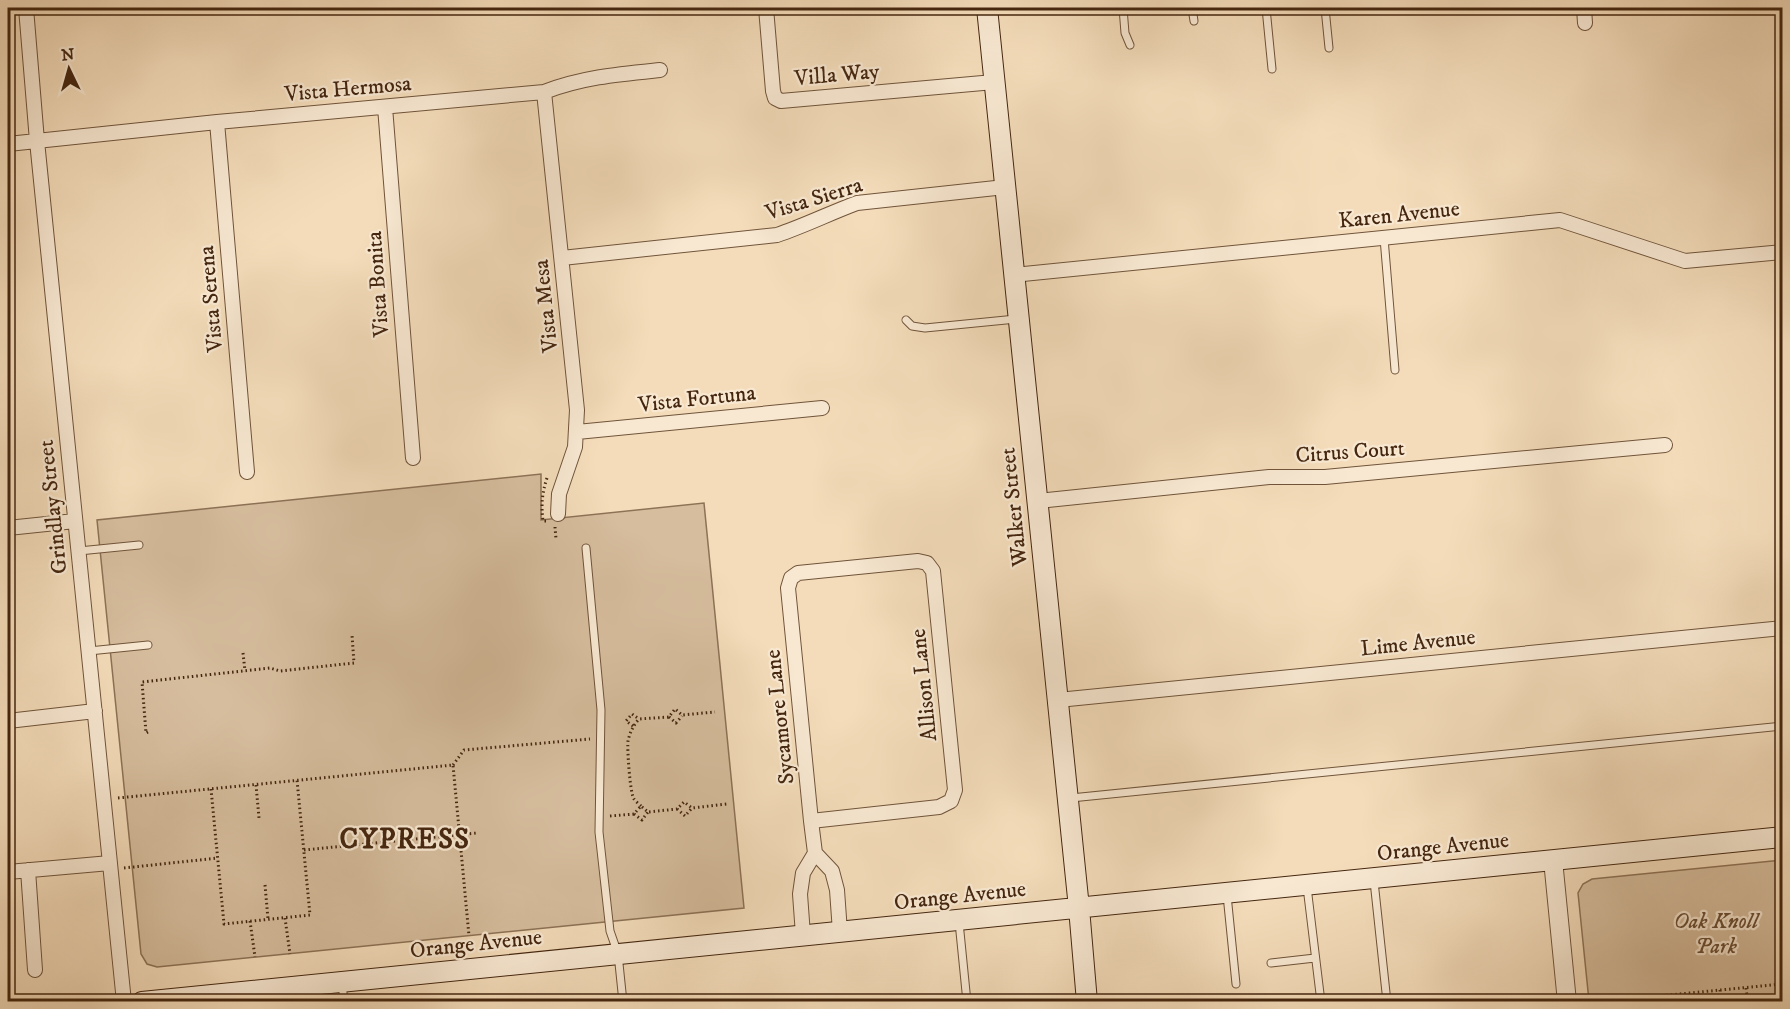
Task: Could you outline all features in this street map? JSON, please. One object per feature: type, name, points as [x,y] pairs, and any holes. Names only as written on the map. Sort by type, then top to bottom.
[{"type":"main road","name":"Walker Street","points":[[987,8],[1087,1002]]},
{"type":"main road","name":"Orange Avenue","points":[[141,1002],[1782,837]]},
{"type":"street","name":"Grindlay Street","points":[[26,8],[37,141],[124,1002]]},
{"type":"street","name":"Villa Way","points":[[766,8],[773,91],[775,98],[781,101],[994,82]]},
{"type":"street","points":[[1584,8],[1585,23]]},
{"type":"street","name":"Vista Hermosa","points":[[8,144],[544,92],[567,83],[590,78],[660,70]]},
{"type":"street","name":"Vista Mesa","points":[[544,92],[576,390],[575,447],[559,494],[558,514]]},
{"type":"street","name":"Vista Bonita","points":[[385,106],[413,458]]},
{"type":"street","name":"Vista Serena","points":[[217,122],[247,472]]},
{"type":"street","name":"Vista Sierra","points":[[562,258],[777,235],[857,204],[1005,187]]},
{"type":"street","name":"Karen Avenue","points":[[1014,275],[1560,220],[1685,261],[1782,252]]},
{"type":"street","name":"Vista Fortuna","points":[[577,432],[822,408]]},
{"type":"street","name":"Citrus Court","points":[[1038,501],[1269,477],[1324,477],[1665,445]]},
{"type":"street","points":[[8,528],[75,521]]},
{"type":"street","name":"Allison Lane","points":[[791,578],[798,573],[918,561],[927,563],[933,571],[955,790],[951,801],[939,807],[811,820]]},
{"type":"street","name":"Sycamore Lane","points":[[791,578],[788,588],[815,853]]},
{"type":"street","name":"Lime Avenue","points":[[1058,700],[1782,628]]},
{"type":"street","points":[[8,721],[95,711]]},
{"type":"street","points":[[803,935],[800,894],[803,873],[815,853],[832,871],[837,890],[840,932]]},
{"type":"street","points":[[1553,860],[1567,1002]]},
{"type":"street","points":[[8,872],[111,866]]},
{"type":"street","points":[[28,870],[35,970]]},
{"type":"lane","points":[[1122,8],[1125,33],[1130,45]]},
{"type":"lane","points":[[1192,8],[1194,21]]},
{"type":"lane","points":[[1266,8],[1272,69]]},
{"type":"lane","points":[[1325,8],[1329,48]]},
{"type":"lane","points":[[1384,238],[1395,370]]},
{"type":"lane","points":[[906,320],[912,326],[925,328],[1019,319]]},
{"type":"lane","points":[[79,551],[139,545]]},
{"type":"lane","points":[[586,548],[602,710],[599,832],[610,931],[618,954],[623,1002]]},
{"type":"lane","points":[[89,651],[148,645]]},
{"type":"lane","points":[[1068,799],[1782,726]]},
{"type":"lane","points":[[1374,878],[1387,1002]]},
{"type":"lane","points":[[1307,884],[1321,1002]]},
{"type":"lane","points":[[1227,892],[1236,984]]},
{"type":"lane","points":[[959,920],[967,1002]]},
{"type":"lane","points":[[1271,963],[1315,958]]},
{"type":"lane","points":[[342,981],[344,1002]]},
{"type":"path","points":[[148,732],[146,732],[141,682],[270,668],[280,671],[354,663],[352,635]]},
{"type":"path","points":[[243,653],[245,671]]},
{"type":"path","points":[[669,717],[675,709],[682,715],[715,712]]},
{"type":"path","points":[[633,726],[626,721],[632,714],[639,719],[669,717],[676,723],[682,715]]},
{"type":"path","points":[[639,719],[633,726],[628,743],[630,783],[634,800],[648,812],[677,809],[684,802],[692,808]]},
{"type":"path","points":[[469,936],[453,765],[464,750],[591,739]]},
{"type":"path","points":[[104,800],[453,765]]},
{"type":"path","points":[[212,789],[224,924],[285,918],[310,915],[297,780]]},
{"type":"path","points":[[256,785],[259,818]]},
{"type":"path","points":[[677,809],[685,816],[692,808],[727,804]]},
{"type":"path","points":[[634,814],[641,806]]},
{"type":"path","points":[[600,816],[634,814],[642,820],[648,812]]},
{"type":"path","points":[[304,850],[477,833]]},
{"type":"path","points":[[111,866],[218,858]]},
{"type":"path","points":[[265,885],[268,919]]},
{"type":"path","points":[[285,918],[290,954]]},
{"type":"path","points":[[250,921],[255,957]]},
{"type":"path","points":[[1613,1002],[1620,999],[1782,984]]},
{"type":"path","points":[[1746,988],[1747,996]]},
{"type":"path","points":[[1720,990],[1721,1002]]},
{"type":"path","points":[[1659,996],[1660,1002]]},
{"type":"green space","points":[[541,474],[541,520],[704,503],[744,908],[157,967],[147,964],[141,954],[97,520]]},
{"type":"green space","name":"Oak Knoll Park","points":[[1782,860],[1782,1001],[1589,1001],[1578,893],[1583,884],[1592,879]]},
{"type":"district","name":"CYPRESS","points":[[405,839]]}]
